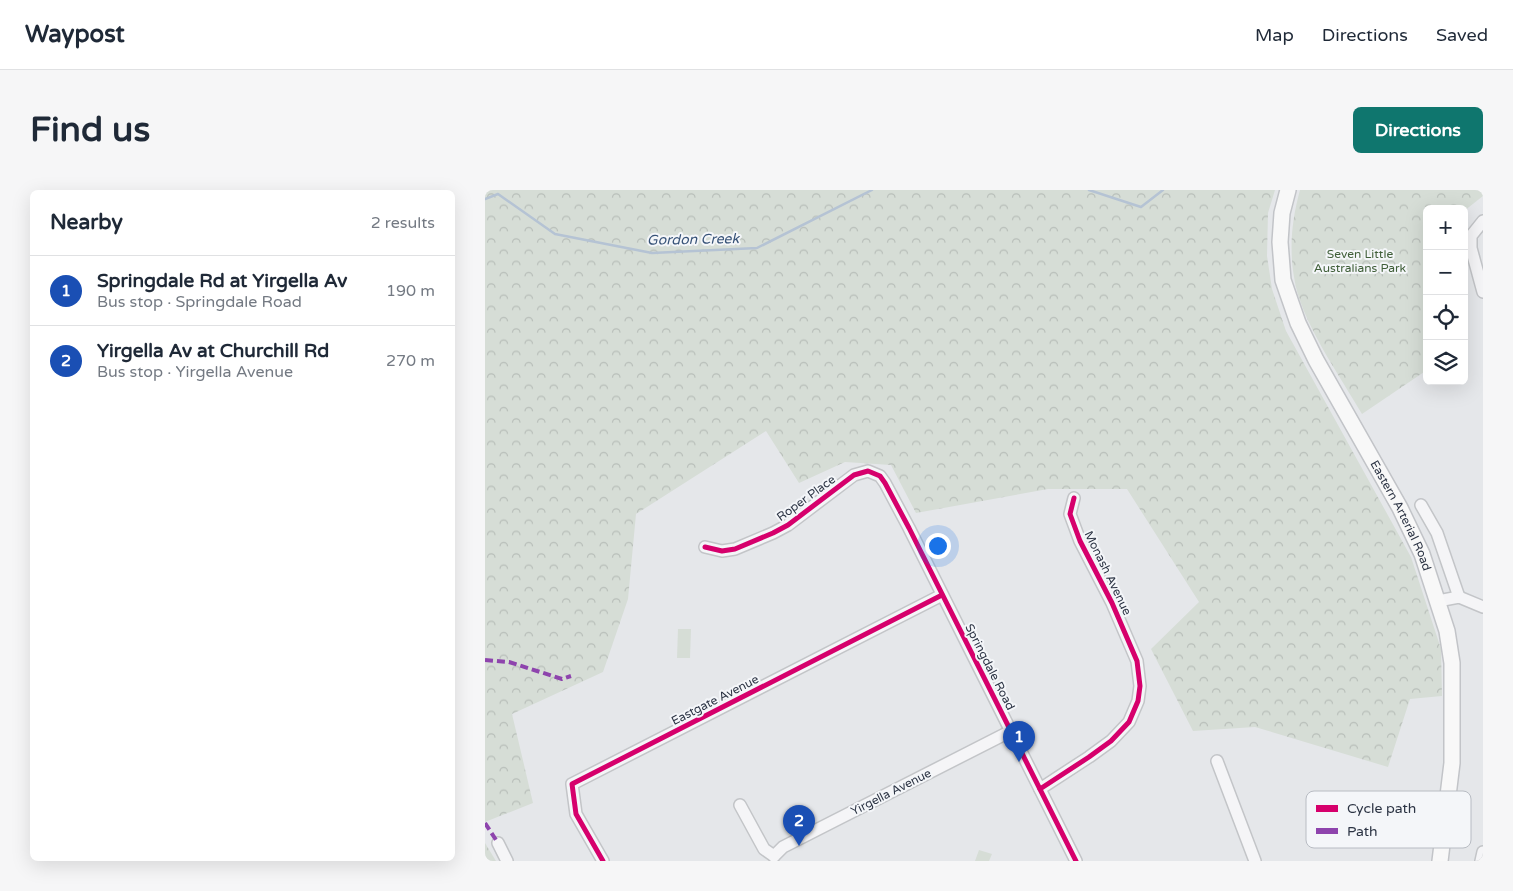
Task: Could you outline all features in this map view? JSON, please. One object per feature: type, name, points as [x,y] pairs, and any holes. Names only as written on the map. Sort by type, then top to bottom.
[{"type":"main road","name":"Eastern Arterial Road","points":[[1288,190],[1280,242],[1283,280],[1298,322],[1316,360],[1400,508],[1422,554],[1447,631],[1451,664],[1452,763],[1449,791]]},
{"type":"main road","name":"Eastern Arterial Road","points":[[1440,861],[1442,848]]},
{"type":"street","points":[[1483,221],[1471,236],[1471,248],[1483,292]]},
{"type":"street","name":"Roper Place","points":[[705,547],[729,551],[773,533],[788,525],[854,475],[861,472],[880,476],[885,483]]},
{"type":"street","name":"Springdale Road","points":[[885,483],[1076,861]]},
{"type":"street","name":"Monash Avenue","points":[[1040,788],[1111,741],[1129,722],[1138,701],[1140,686],[1137,661],[1112,603],[1076,532],[1070,514],[1074,498]]},
{"type":"street","points":[[1421,505],[1437,533],[1459,597]]},
{"type":"street","name":"Eastgate Avenue","points":[[603,861],[576,814],[572,784],[943,595]]},
{"type":"street","points":[[1438,601],[1459,597],[1483,607]]},
{"type":"street","name":"Yirgella Avenue","points":[[773,859],[783,847],[1011,731]]},
{"type":"street","points":[[1217,761],[1255,861]]},
{"type":"street","points":[[740,805],[764,849],[773,859]]},
{"type":"street","points":[[498,843],[507,861]]},
{"type":"street","points":[[1481,861],[1483,852]]},
{"type":"green space","points":[[485,190],[1275,190],[1268,213],[1267,256],[1272,289],[1286,331],[1411,557],[1441,649],[1442,696],[1410,699],[1388,767],[1255,727],[1193,731],[1151,649],[1199,602],[1127,489],[1048,489],[916,513],[891,465],[845,462],[799,483],[766,431],[636,514],[628,599],[603,672],[512,714],[533,803],[485,822]]},
{"type":"green space","name":"Seven Little Australians Park","points":[[1300,190],[1483,190],[1483,196],[1468,208],[1468,205],[1423,205],[1423,373],[1362,414],[1312,329],[1298,294],[1292,266],[1295,212]]},
{"type":"green space","points":[[678,629],[691,629],[690,658],[677,658]]},
{"type":"green space","points":[[485,843],[496,861],[485,861]]},
{"type":"green space","points":[[979,850],[992,854],[989,861],[975,861]]},
{"type":"waterway","name":"Gordon Creek","points":[[485,199],[498,194],[555,234],[652,253],[757,248],[872,190]]},
{"type":"waterway","name":"Gordon Creek","points":[[1089,190],[1141,207],[1163,190]]},
{"type":"marked path","points":[[485,660],[509,662],[562,679],[571,676]]},
{"type":"marked path","points":[[485,823],[498,843]]},
{"type":"cycle path","points":[[705,547],[722,551],[735,549],[788,525],[854,475],[868,471],[880,476],[909,528],[1076,861]]},
{"type":"cycle path","points":[[1040,789],[1111,741],[1129,722],[1138,701],[1140,686],[1137,661],[1112,603],[1080,541],[1070,514],[1074,498]]},
{"type":"cycle path","points":[[603,861],[576,814],[572,784],[942,595]]},
{"type":"place","name":"Springdale Rd at Yirgella Av","points":[[1019,762]]},
{"type":"place","name":"Yirgella Av at Churchill Rd","points":[[799,846]]}]
